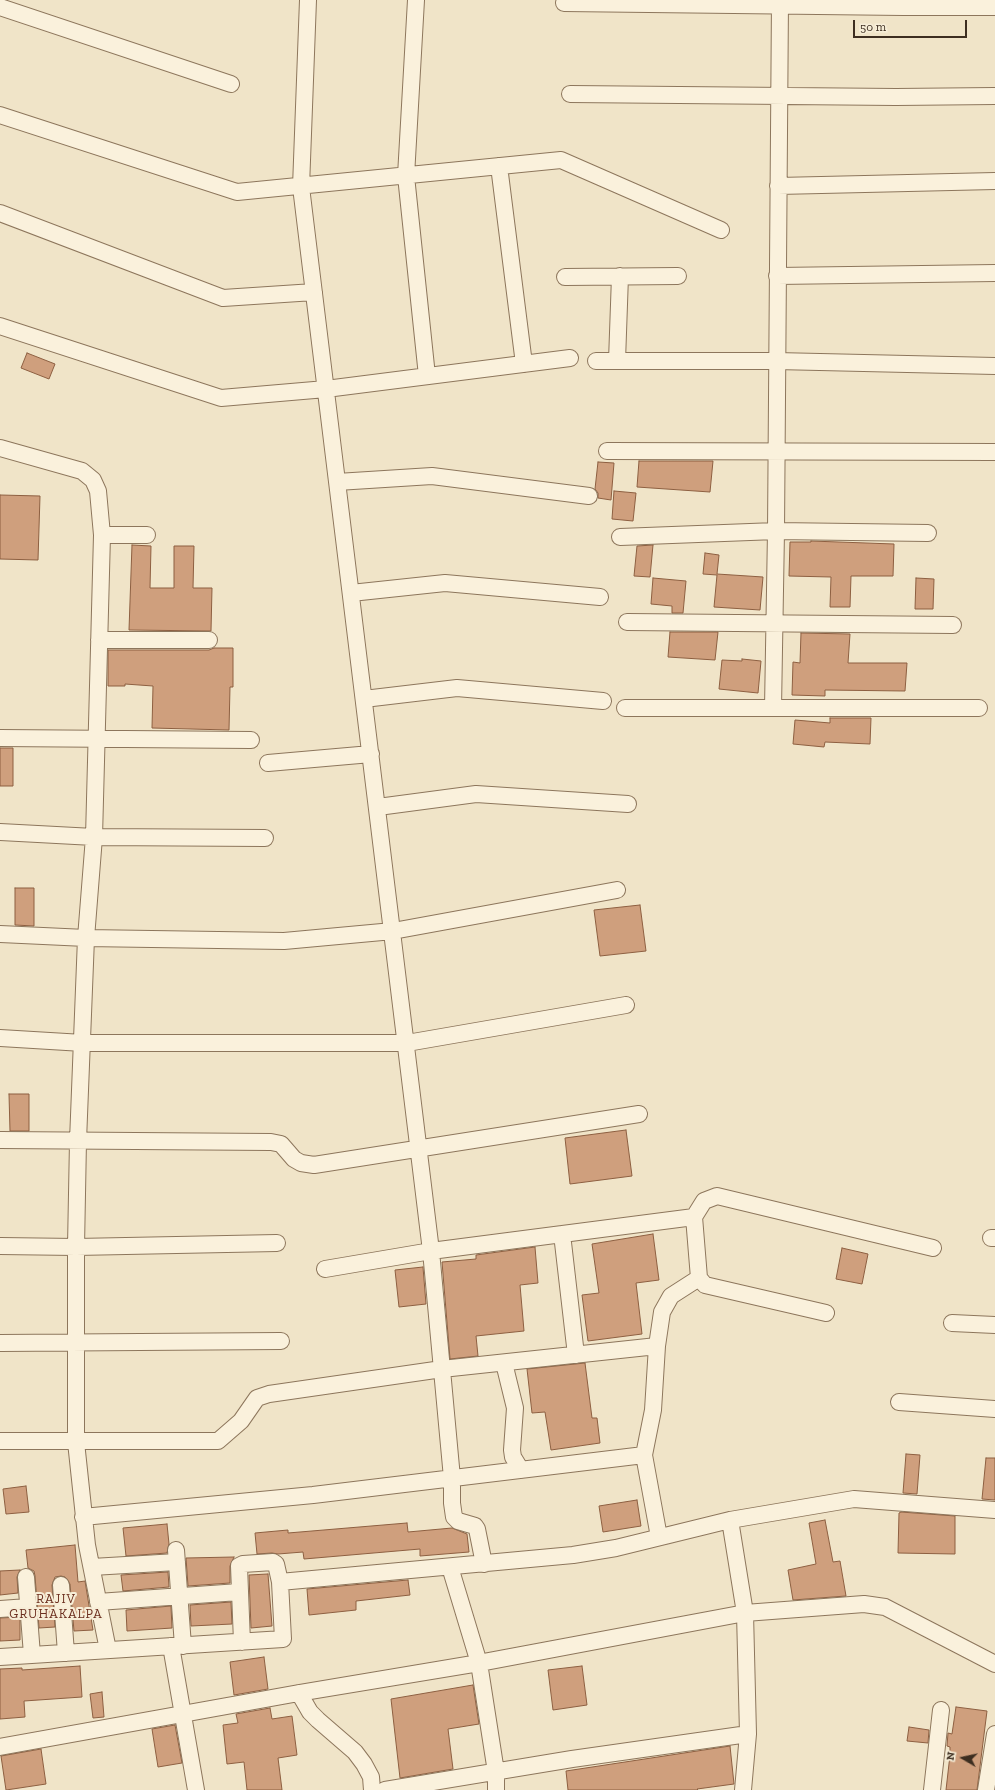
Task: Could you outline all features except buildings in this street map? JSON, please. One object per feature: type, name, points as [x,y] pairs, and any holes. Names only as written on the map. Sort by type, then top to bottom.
[{"type":"street","points":[[308,0],[301,187],[407,1043],[431,1251],[452,1478],[452,1503],[454,1517],[458,1521],[475,1526],[477,1529],[484,1564]]},
{"type":"street","points":[[416,0],[406,176],[427,376]]},
{"type":"street","points":[[564,3],[780,3],[995,6]]},
{"type":"street","points":[[773,708],[776,531],[776,361],[780,3]]},
{"type":"street","points":[[0,7],[232,84]]},
{"type":"street","points":[[570,94],[995,96]]},
{"type":"street","points":[[0,115],[237,192],[301,187],[561,160],[721,230]]},
{"type":"street","points":[[499,166],[524,364]]},
{"type":"street","points":[[778,186],[995,181]]},
{"type":"street","points":[[0,213],[223,298],[314,292]]},
{"type":"street","points":[[777,276],[995,273]]},
{"type":"street","points":[[617,361],[620,276]]},
{"type":"street","points":[[565,277],[678,276]]},
{"type":"street","points":[[0,326],[221,398],[326,388],[570,358]]},
{"type":"street","points":[[596,361],[776,361],[995,366]]},
{"type":"street","points":[[0,448],[82,471],[93,480],[98,491],[102,535],[94,836],[86,938],[78,1141],[76,1247],[76,1442],[83,1517],[108,1650]]},
{"type":"street","points":[[608,451],[995,452]]},
{"type":"street","points":[[337,482],[432,476],[589,496]]},
{"type":"street","points":[[620,537],[776,531],[928,533]]},
{"type":"street","points":[[102,535],[147,535]]},
{"type":"street","points":[[351,593],[445,583],[600,597]]},
{"type":"street","points":[[627,622],[954,625]]},
{"type":"street","points":[[99,640],[209,640]]},
{"type":"street","points":[[364,699],[457,688],[603,701]]},
{"type":"street","points":[[625,708],[979,708]]},
{"type":"street","points":[[0,738],[97,740],[251,740]]},
{"type":"street","points":[[268,763],[371,754]]},
{"type":"street","points":[[378,807],[476,794],[628,804]]},
{"type":"street","points":[[0,832],[94,836],[265,838]]},
{"type":"street","points":[[0,934],[86,938],[284,940],[393,931],[617,890]]},
{"type":"street","points":[[0,1038],[83,1043],[407,1043],[626,1005]]},
{"type":"street","points":[[0,1140],[271,1142],[281,1144],[294,1159],[301,1163],[314,1165],[639,1114]]},
{"type":"street","points":[[826,1313],[705,1285],[699,1278],[694,1217],[704,1201],[716,1196],[933,1248]]},
{"type":"street","points":[[325,1269],[431,1251],[694,1217]]},
{"type":"street","points":[[562,1234],[576,1355]]},
{"type":"street","points":[[0,1246],[76,1247],[277,1243]]},
{"type":"street","points":[[659,1537],[644,1455],[653,1410],[657,1346],[662,1312],[672,1296],[699,1278]]},
{"type":"street","points":[[952,1323],[995,1325]]},
{"type":"street","points":[[0,1343],[281,1341]]},
{"type":"street","points":[[0,1441],[218,1442],[241,1422],[257,1398],[269,1394],[442,1369],[657,1346]]},
{"type":"street","points":[[504,1363],[515,1408],[512,1450],[513,1457],[521,1470]]},
{"type":"street","points":[[899,1402],[995,1409]]},
{"type":"street","points":[[83,1517],[314,1495],[644,1455]]},
{"type":"street","points":[[280,1582],[450,1568],[573,1555],[616,1548],[730,1520],[854,1499],[995,1510]]},
{"type":"street","points":[[730,1520],[745,1613],[748,1734],[743,1790]]},
{"type":"street","points":[[92,1567],[177,1556],[180,1597],[177,1646],[183,1714],[196,1790]]},
{"type":"street","points":[[0,1657],[242,1642],[284,1639],[280,1582],[276,1564],[273,1562],[242,1564],[239,1566],[242,1642]]},
{"type":"street","points":[[450,1568],[480,1663],[496,1772],[496,1790]]},
{"type":"street","points":[[26,1577],[32,1655]]},
{"type":"street","points":[[61,1586],[66,1653]]},
{"type":"street","points":[[98,1602],[239,1592]]},
{"type":"street","points":[[0,1747],[299,1693],[480,1663],[745,1613],[864,1604],[885,1607],[995,1664]]},
{"type":"street","points":[[0,1609],[28,1606]]},
{"type":"street","points":[[299,1693],[310,1712],[355,1752],[372,1777],[372,1790]]},
{"type":"street","points":[[932,1790],[941,1710]]},
{"type":"street","points":[[385,1790],[572,1759],[748,1734]]},
{"type":"street","points":[[986,1790],[995,1734]]},
{"type":"district","name":"RAJIV GRUHAKALPA","points":[[56,1606]]}]
